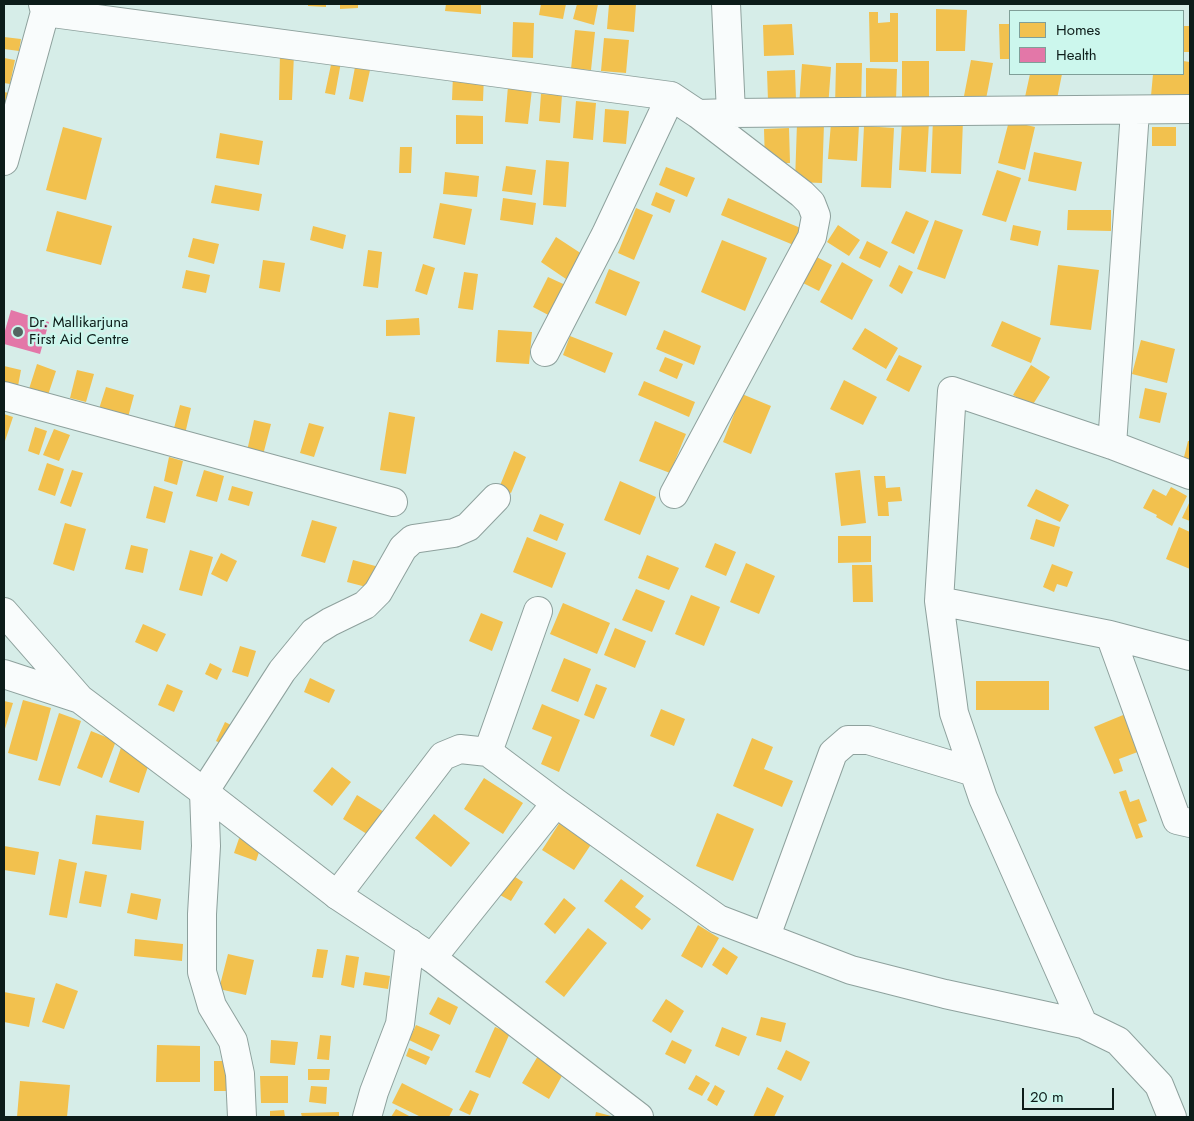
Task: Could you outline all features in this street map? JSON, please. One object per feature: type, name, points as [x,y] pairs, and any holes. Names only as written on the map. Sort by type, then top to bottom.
[{"type":"street","points":[[726,4],[731,113]]},
{"type":"street","points":[[4,161],[44,8],[671,96],[698,114],[802,194],[812,203],[816,216],[812,237],[674,494]]},
{"type":"street","points":[[545,352],[606,234],[671,96]]},
{"type":"street","points":[[698,114],[1190,109]]},
{"type":"street","points":[[1112,445],[1135,111]]},
{"type":"street","points":[[1083,1024],[983,798],[954,713],[939,601],[952,391],[1112,445],[1190,475]]},
{"type":"street","points":[[4,396],[393,502]]},
{"type":"street","points":[[242,1117],[240,1074],[233,1041],[212,1006],[202,972],[202,914],[206,846],[204,792],[282,671],[314,632],[365,605],[378,592],[403,548],[413,539],[454,533],[468,526],[496,498]]},
{"type":"street","points":[[939,601],[1110,635],[1190,656]]},
{"type":"street","points":[[488,752],[538,611]]},
{"type":"street","points":[[4,612],[80,699],[337,895],[421,950],[639,1117]]},
{"type":"street","points":[[1110,635],[1177,820],[1190,823]]},
{"type":"street","points":[[4,674],[80,699]]},
{"type":"street","points":[[766,936],[833,753],[848,740],[868,740],[974,772]]},
{"type":"street","points":[[337,895],[443,756],[460,749],[488,752],[718,919],[851,970],[945,994],[1083,1024],[1118,1041],[1159,1085],[1172,1117]]},
{"type":"street","points":[[367,1117],[374,1092],[400,1024],[421,950],[556,803]]},
{"type":"building: Homes","points":[[308,4],[326,4],[326,7],[308,6]]},
{"type":"building: Homes","points":[[340,4],[358,4],[358,8],[340,9]]},
{"type":"building: Homes","points":[[446,4],[481,4],[481,14],[445,11]]},
{"type":"building: Homes","points":[[541,4],[566,4],[563,19],[539,15]]},
{"type":"building: Homes","points":[[577,4],[598,4],[594,25],[573,19]]},
{"type":"building: Homes","points":[[609,4],[636,4],[634,32],[607,29]]},
{"type":"building: Homes","points":[[936,9],[967,10],[965,51],[936,51]]},
{"type":"building: Homes","points":[[869,12],[878,12],[878,23],[890,22],[890,13],[898,13],[898,62],[870,62]]},
{"type":"building: Homes","points":[[513,22],[534,23],[533,58],[512,57]]},
{"type":"building: Homes","points":[[792,24],[794,55],[764,56],[763,25]]},
{"type":"building: Homes","points":[[999,24],[1009,24],[1009,59],[1000,59]]},
{"type":"building: Homes","points":[[1184,26],[1190,26],[1190,52],[1184,52]]},
{"type":"building: Homes","points":[[575,30],[595,32],[591,70],[571,69]]},
{"type":"building: Homes","points":[[4,37],[21,39],[19,51],[4,49]]},
{"type":"building: Homes","points":[[604,38],[629,40],[626,73],[601,71]]},
{"type":"building: Homes","points":[[280,53],[294,54],[292,100],[279,100]]},
{"type":"building: Homes","points":[[4,58],[15,60],[10,84],[4,83]]},
{"type":"building: Homes","points":[[332,60],[341,62],[335,95],[325,93]]},
{"type":"building: Homes","points":[[971,60],[993,63],[986,99],[964,96]]},
{"type":"building: Homes","points":[[902,61],[929,61],[929,100],[902,100]]},
{"type":"building: Homes","points":[[1184,61],[1190,62],[1190,99],[1151,96],[1153,75],[1184,75]]},
{"type":"building: Homes","points":[[836,63],[862,63],[861,108],[835,107]]},
{"type":"building: Homes","points":[[802,64],[831,67],[828,108],[799,106]]},
{"type":"building: Homes","points":[[355,67],[370,70],[363,102],[349,99]]},
{"type":"building: Homes","points":[[866,68],[897,69],[896,101],[866,101]]},
{"type":"building: Homes","points":[[795,70],[796,100],[768,101],[767,71]]},
{"type":"building: Homes","points":[[453,75],[484,75],[483,101],[452,100]]},
{"type":"building: Homes","points":[[1030,75],[1062,75],[1056,104],[1025,97]]},
{"type":"building: Homes","points":[[508,86],[532,89],[528,124],[505,122]]},
{"type":"building: Homes","points":[[4,92],[9,93],[4,121]]},
{"type":"building: Homes","points":[[541,94],[562,95],[560,123],[539,121]]},
{"type":"building: Homes","points":[[576,101],[596,103],[593,140],[573,138]]},
{"type":"building: Homes","points":[[605,109],[629,111],[626,144],[603,142]]},
{"type":"building: Homes","points":[[456,115],[483,116],[483,144],[456,144]]},
{"type":"building: Homes","points":[[933,118],[963,120],[961,174],[931,173]]},
{"type":"building: Homes","points":[[902,121],[929,122],[926,172],[899,170]]},
{"type":"building: Homes","points":[[1009,121],[1035,127],[1025,170],[998,163]]},
{"type":"building: Homes","points":[[797,123],[824,124],[822,183],[795,182]]},
{"type":"building: Homes","points":[[831,123],[859,125],[857,161],[828,159]]},
{"type":"building: Homes","points":[[864,126],[894,128],[891,188],[861,187]]},
{"type":"building: Homes","points":[[63,127],[102,138],[86,200],[46,190]]},
{"type":"building: Homes","points":[[1152,127],[1176,127],[1176,146],[1152,146]]},
{"type":"building: Homes","points":[[789,128],[790,163],[765,164],[764,129]]},
{"type":"building: Homes","points":[[220,133],[263,141],[259,165],[216,158]]},
{"type":"building: Homes","points":[[400,147],[412,147],[411,173],[399,173]]},
{"type":"building: Homes","points":[[1034,152],[1082,162],[1076,191],[1028,181]]},
{"type":"building: Homes","points":[[546,160],[569,162],[566,207],[543,205]]},
{"type":"building: Homes","points":[[506,166],[536,170],[532,195],[502,191]]},
{"type":"building: Homes","points":[[666,167],[695,178],[687,197],[659,185]]},
{"type":"building: Homes","points":[[997,170],[1021,178],[1006,222],[982,215]]},
{"type":"building: Homes","points":[[445,172],[479,176],[477,197],[443,194]]},
{"type":"building: Homes","points":[[215,185],[262,194],[259,211],[211,203]]},
{"type":"building: Homes","points":[[656,192],[675,200],[670,213],[651,205]]},
{"type":"building: Homes","points":[[503,198],[536,203],[533,225],[500,220]]},
{"type":"building: Homes","points":[[728,198],[803,229],[796,246],[721,215]]},
{"type":"building: Homes","points":[[440,203],[472,209],[465,245],[433,238]]},
{"type":"building: Homes","points":[[636,208],[653,215],[634,260],[618,253]]},
{"type":"building: Homes","points":[[1068,210],[1111,210],[1111,231],[1067,230]]},
{"type":"building: Homes","points":[[57,211],[112,226],[101,265],[46,251]]},
{"type":"building: Homes","points":[[906,211],[929,221],[914,254],[891,243]]},
{"type":"building: Homes","points":[[935,220],[963,230],[945,279],[917,269]]},
{"type":"building: Homes","points":[[838,225],[860,240],[849,256],[827,242]]},
{"type":"building: Homes","points":[[1013,225],[1041,231],[1038,246],[1010,240]]},
{"type":"building: Homes","points":[[313,226],[346,235],[343,249],[310,240]]},
{"type":"building: Homes","points":[[556,237],[582,254],[566,279],[541,262]]},
{"type":"building: Homes","points":[[193,238],[219,244],[214,264],[188,257]]},
{"type":"building: Homes","points":[[722,240],[767,258],[745,311],[701,292]]},
{"type":"building: Homes","points":[[867,241],[888,252],[880,268],[859,258]]},
{"type":"building: Homes","points":[[368,250],[382,252],[378,288],[363,286]]},
{"type":"building: Homes","points":[[811,254],[832,265],[819,291],[797,280]]},
{"type":"building: Homes","points":[[263,260],[285,263],[280,292],[259,288]]},
{"type":"building: Homes","points":[[842,262],[873,280],[852,320],[820,302]]},
{"type":"building: Homes","points":[[423,264],[435,268],[427,295],[415,291]]},
{"type":"building: Homes","points":[[899,265],[913,272],[902,294],[889,286]]},
{"type":"building: Homes","points":[[1058,265],[1099,270],[1091,330],[1050,325]]},
{"type":"building: Homes","points":[[609,269],[640,282],[626,316],[595,303]]},
{"type":"building: Homes","points":[[186,270],[210,275],[206,293],[182,288]]},
{"type":"building: Homes","points":[[464,272],[478,274],[473,310],[458,308]]},
{"type":"building: Homes","points":[[548,277],[572,288],[556,319],[533,307]]},
{"type":"building: Homes","points":[[419,318],[420,335],[386,336],[386,320]]},
{"type":"building: Homes","points":[[1002,321],[1041,338],[1031,363],[991,346]]},
{"type":"building: Homes","points":[[865,328],[898,348],[886,369],[852,349]]},
{"type":"building: Homes","points":[[498,330],[532,332],[529,364],[496,362]]},
{"type":"building: Homes","points":[[664,330],[701,346],[694,365],[656,349]]},
{"type":"building: Homes","points":[[570,336],[613,353],[605,373],[563,355]]},
{"type":"building: Homes","points":[[1141,340],[1175,349],[1167,383],[1132,374]]},
{"type":"building: Homes","points":[[899,355],[922,366],[909,392],[886,380]]},
{"type":"building: Homes","points":[[665,357],[683,364],[677,379],[659,371]]},
{"type":"building: Homes","points":[[37,364],[56,371],[48,395],[29,389]]},
{"type":"building: Homes","points":[[1031,365],[1050,377],[1032,406],[1013,395]]},
{"type":"building: Homes","points":[[4,366],[21,370],[18,386],[4,383]]},
{"type":"building: Homes","points":[[77,370],[94,374],[86,402],[70,398]]},
{"type":"building: Homes","points":[[844,380],[877,397],[863,425],[830,409]]},
{"type":"building: Homes","points":[[644,381],[695,402],[689,417],[638,395]]},
{"type":"building: Homes","points":[[106,387],[134,395],[127,421],[98,412]]},
{"type":"building: Homes","points":[[1145,388],[1167,393],[1160,423],[1139,418]]},
{"type":"building: Homes","points":[[742,394],[771,406],[751,454],[723,442]]},
{"type":"building: Homes","points":[[180,405],[191,408],[185,434],[173,432]]},
{"type":"building: Homes","points":[[389,412],[415,417],[406,474],[380,470]]},
{"type":"building: Homes","points":[[4,414],[13,417],[4,444]]},
{"type":"building: Homes","points":[[254,420],[271,424],[263,455],[247,451]]},
{"type":"building: Homes","points":[[655,421],[686,434],[670,473],[639,461]]},
{"type":"building: Homes","points":[[309,423],[324,427],[314,457],[300,453]]},
{"type":"building: Homes","points":[[35,427],[47,431],[39,455],[28,451]]},
{"type":"building: Homes","points":[[54,429],[70,435],[59,461],[43,455]]},
{"type":"building: Homes","points":[[1188,441],[1190,441],[1190,467],[1182,465]]},
{"type":"building: Homes","points":[[514,451],[526,457],[511,493],[499,488]]},
{"type":"building: Homes","points":[[169,457],[183,461],[177,485],[164,481]]},
{"type":"building: Homes","points":[[47,463],[64,469],[55,496],[38,490]]},
{"type":"building: Homes","points":[[72,470],[83,473],[71,507],[60,503]]},
{"type":"building: Homes","points":[[204,470],[224,476],[217,502],[196,496]]},
{"type":"building: Homes","points":[[860,470],[866,523],[841,526],[835,473]]},
{"type":"building: Homes","points":[[874,476],[885,476],[886,488],[900,487],[902,501],[888,502],[889,516],[878,516]]},
{"type":"building: Homes","points":[[620,481],[656,497],[640,535],[604,520]]},
{"type":"building: Homes","points":[[154,486],[173,492],[165,523],[146,518]]},
{"type":"building: Homes","points":[[232,486],[253,492],[249,506],[228,500]]},
{"type":"building: Homes","points":[[1171,487],[1187,496],[1172,526],[1143,508],[1153,489],[1166,496]]},
{"type":"building: Homes","points":[[1036,489],[1069,505],[1060,522],[1027,506]]},
{"type":"building: Homes","points":[[1190,501],[1190,521],[1182,518]]},
{"type":"building: Homes","points":[[540,514],[564,524],[557,541],[533,531]]},
{"type":"building: Homes","points":[[1036,519],[1060,527],[1054,547],[1030,539]]},
{"type":"building: Homes","points":[[312,520],[337,527],[325,563],[301,556]]},
{"type":"building: Homes","points":[[65,523],[86,529],[74,571],[53,564]]},
{"type":"building: Homes","points":[[1179,527],[1190,532],[1190,569],[1166,559]]},
{"type":"building: Homes","points":[[838,536],[871,536],[871,562],[838,563]]},
{"type":"building: Homes","points":[[527,537],[566,553],[552,588],[513,572]]},
{"type":"building: Homes","points":[[715,543],[736,552],[726,576],[705,567]]},
{"type":"building: Homes","points":[[131,545],[148,549],[143,573],[125,569]]},
{"type":"building: Homes","points":[[190,550],[213,557],[202,596],[179,590]]},
{"type":"building: Homes","points":[[221,553],[237,561],[227,582],[211,574]]},
{"type":"building: Homes","points":[[647,555],[679,568],[669,590],[638,578]]},
{"type":"building: Homes","points":[[353,560],[379,567],[374,589],[347,582]]},
{"type":"building: Homes","points":[[746,563],[775,576],[759,614],[730,602]]},
{"type":"building: Homes","points":[[1052,564],[1073,572],[1067,587],[1057,584],[1054,592],[1043,587]]},
{"type":"building: Homes","points":[[852,565],[872,565],[873,602],[853,602]]},
{"type":"building: Homes","points":[[636,589],[665,601],[652,632],[622,620]]},
{"type":"building: Homes","points":[[691,595],[720,607],[704,646],[675,634]]},
{"type":"building: Homes","points":[[563,603],[610,623],[597,654],[550,634]]},
{"type":"building: Homes","points":[[481,613],[503,622],[492,651],[469,641]]},
{"type":"building: Homes","points":[[143,624],[166,634],[157,652],[135,642]]},
{"type":"building: Homes","points":[[615,628],[646,641],[635,668],[604,655]]},
{"type":"building: Homes","points":[[240,646],[256,651],[248,677],[232,672]]},
{"type":"building: Homes","points":[[564,658],[591,669],[578,702],[551,691]]},
{"type":"building: Homes","points":[[210,663],[222,669],[217,680],[205,674]]},
{"type":"building: Homes","points":[[310,678],[335,690],[329,703],[304,692]]},
{"type":"building: Homes","points":[[976,681],[1049,681],[1049,710],[976,710]]},
{"type":"building: Homes","points":[[167,684],[183,691],[174,712],[158,705]]},
{"type":"building: Homes","points":[[596,684],[607,688],[594,719],[584,715]]},
{"type":"building: Homes","points":[[23,700],[51,708],[37,761],[8,753]]},
{"type":"building: Homes","points":[[4,701],[13,703],[4,732]]},
{"type":"building: Homes","points":[[542,704],[580,720],[559,772],[541,764],[552,737],[532,729]]},
{"type":"building: Homes","points":[[661,709],[685,719],[674,746],[650,736]]},
{"type":"building: Homes","points":[[59,713],[81,721],[60,786],[38,780]]},
{"type":"building: Homes","points":[[1128,713],[1143,750],[1119,759],[1123,771],[1114,774],[1094,727]]},
{"type":"building: Homes","points":[[225,722],[245,732],[235,750],[216,741]]},
{"type":"building: Homes","points":[[91,731],[116,741],[102,778],[77,768]]},
{"type":"building: Homes","points":[[752,738],[773,747],[764,769],[793,781],[782,807],[733,786]]},
{"type":"building: Homes","points":[[124,739],[154,749],[139,793],[109,782]]},
{"type":"building: Homes","points":[[332,767],[351,782],[332,806],[313,791]]},
{"type":"building: Homes","points":[[484,778],[523,803],[503,834],[464,809]]},
{"type":"building: Homes","points":[[1126,790],[1130,802],[1139,799],[1147,821],[1138,824],[1143,837],[1136,839],[1119,792]]},
{"type":"building: Homes","points":[[357,795],[392,817],[378,841],[343,819]]},
{"type":"building: Homes","points":[[717,813],[754,829],[733,881],[696,866]]},
{"type":"building: Homes","points":[[434,814],[470,843],[451,867],[415,838]]},
{"type":"building: Homes","points":[[96,815],[144,821],[141,850],[92,844]]},
{"type":"building: Homes","points":[[564,816],[596,837],[574,870],[542,850]]},
{"type":"building: Homes","points":[[245,821],[267,829],[256,861],[234,853]]},
{"type":"building: Homes","points":[[4,846],[39,852],[35,875],[4,870]]},
{"type":"building: Homes","points":[[59,859],[77,863],[67,918],[49,915]]},
{"type":"building: Homes","points":[[85,871],[107,875],[101,907],[79,903]]},
{"type":"building: Homes","points":[[512,875],[523,882],[511,901],[500,895]]},
{"type":"building: Homes","points":[[621,879],[644,896],[635,907],[651,919],[642,930],[604,901]]},
{"type":"building: Homes","points":[[131,893],[161,899],[157,920],[127,913]]},
{"type":"building: Homes","points":[[564,898],[576,908],[555,934],[544,924]]},
{"type":"building: Homes","points":[[698,925],[719,938],[702,968],[681,956]]},
{"type":"building: Homes","points":[[588,928],[607,943],[564,997],[545,982]]},
{"type":"building: Homes","points":[[135,939],[183,944],[182,961],[134,956]]},
{"type":"building: Homes","points":[[723,947],[738,957],[727,975],[712,965]]},
{"type":"building: Homes","points":[[317,949],[328,950],[323,978],[312,977]]},
{"type":"building: Homes","points":[[228,954],[254,960],[246,995],[219,989]]},
{"type":"building: Homes","points":[[346,955],[359,957],[354,988],[341,985]]},
{"type":"building: Homes","points":[[365,972],[390,976],[388,989],[363,985]]},
{"type":"building: Homes","points":[[56,983],[78,991],[64,1029],[42,1022]]},
{"type":"building: Homes","points":[[4,992],[35,998],[29,1027],[4,1022]]},
{"type":"building: Homes","points":[[438,997],[458,1007],[450,1025],[429,1014]]},
{"type":"building: Homes","points":[[666,999],[684,1011],[671,1033],[652,1021]]},
{"type":"building: Homes","points":[[761,1017],[786,1023],[781,1042],[756,1035]]},
{"type":"building: Homes","points":[[416,1025],[440,1035],[432,1051],[409,1040]]},
{"type":"building: Homes","points":[[495,1027],[510,1033],[490,1078],[475,1072]]},
{"type":"building: Homes","points":[[722,1027],[747,1037],[739,1056],[715,1046]]},
{"type":"building: Homes","points":[[320,1035],[331,1036],[329,1060],[317,1059]]},
{"type":"building: Homes","points":[[271,1040],[298,1042],[295,1065],[270,1063]]},
{"type":"building: Homes","points":[[672,1040],[692,1050],[685,1064],[665,1054]]},
{"type":"building: Homes","points":[[157,1045],[200,1046],[200,1082],[156,1082]]},
{"type":"building: Homes","points":[[409,1048],[430,1057],[426,1065],[406,1056]]},
{"type":"building: Homes","points":[[542,1049],[568,1065],[549,1099],[522,1083]]},
{"type":"building: Homes","points":[[786,1050],[810,1062],[801,1081],[777,1069]]},
{"type":"building: Homes","points":[[214,1061],[226,1061],[227,1091],[214,1091]]},
{"type":"building: Homes","points":[[308,1069],[330,1069],[329,1080],[308,1080]]},
{"type":"building: Homes","points":[[696,1075],[710,1083],[702,1096],[688,1089]]},
{"type":"building: Homes","points":[[260,1076],[288,1076],[288,1103],[261,1103]]},
{"type":"building: Homes","points":[[20,1081],[70,1085],[67,1117],[17,1117]]},
{"type":"building: Homes","points":[[402,1083],[453,1109],[449,1117],[421,1117],[392,1103]]},
{"type":"building: Homes","points":[[715,1085],[725,1091],[717,1106],[707,1100]]},
{"type":"building: Homes","points":[[311,1086],[327,1087],[326,1104],[309,1102]]},
{"type":"building: Homes","points":[[767,1087],[784,1096],[774,1117],[753,1117]]},
{"type":"building: Homes","points":[[470,1090],[479,1094],[470,1115],[459,1110]]},
{"type":"building: Homes","points":[[396,1109],[411,1117],[391,1117]]},
{"type":"building: Homes","points":[[284,1110],[285,1117],[270,1117],[270,1111]]},
{"type":"building: Homes","points":[[339,1112],[339,1117],[302,1117],[301,1113]]},
{"type":"building: Homes","points":[[596,1112],[615,1117],[595,1117]]},
{"type":"building: Health","points":[[11,310],[49,322],[40,354],[4,344],[4,334]]},
{"type":"place","name":"Dr. Mallikarjuna First Aid Centre","points":[[18,332]]}]
